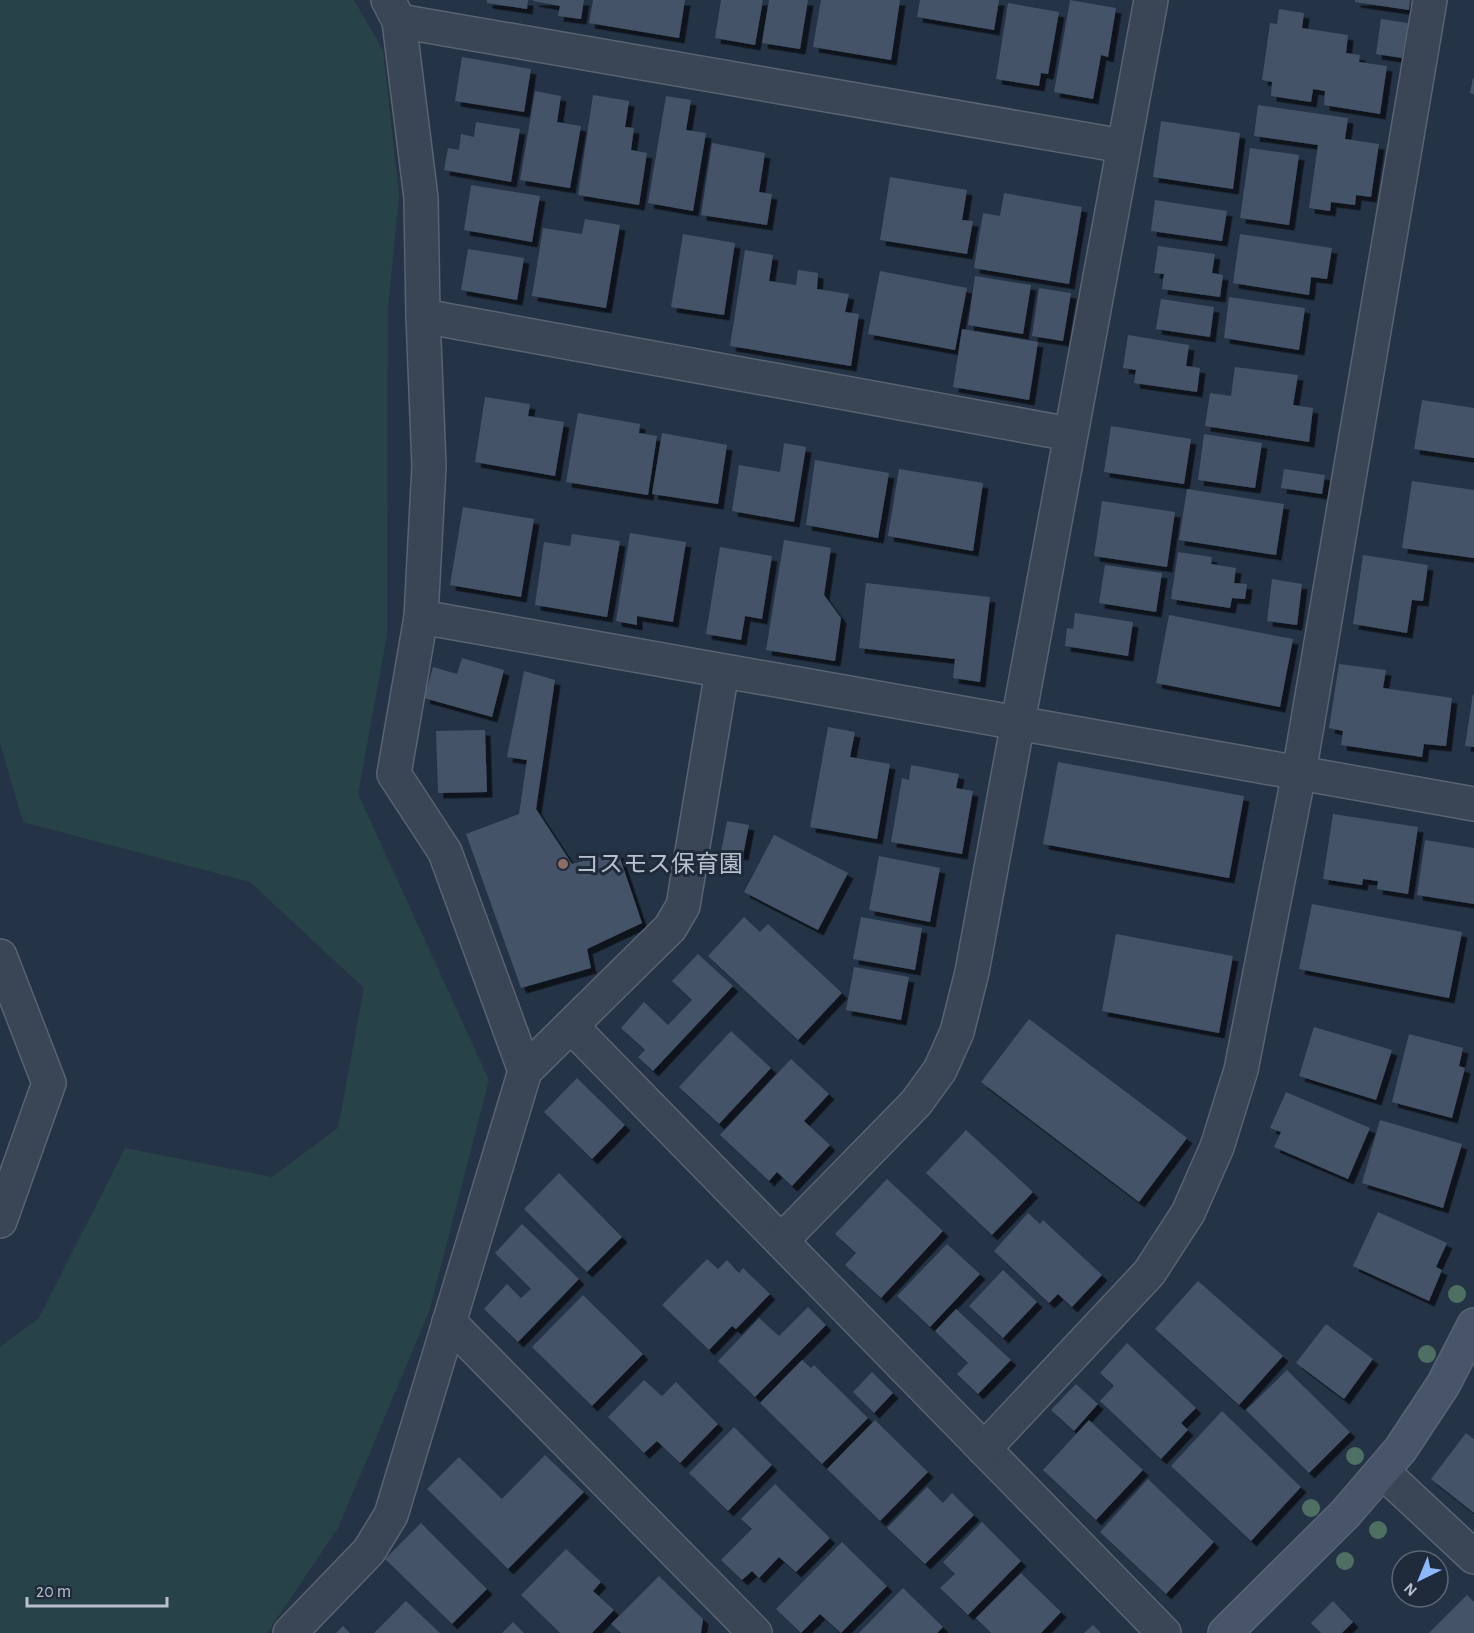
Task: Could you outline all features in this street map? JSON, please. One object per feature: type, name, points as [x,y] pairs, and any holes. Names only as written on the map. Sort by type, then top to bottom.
[{"type":"street","points":[[781,1241],[916,1103],[940,1070],[957,1032],[972,972],[1150,0]]},
{"type":"street","points":[[984,1449],[1149,1273],[1188,1213],[1217,1148],[1240,1070],[1299,773],[1430,0]]},
{"type":"street","points":[[525,1071],[445,852],[394,774],[421,617],[429,466],[421,198],[394,10],[1124,146]]},
{"type":"street","points":[[423,316],[1070,434]]},
{"type":"street","points":[[421,617],[1474,804]]},
{"type":"street","points":[[290,1633],[369,1551],[391,1515],[525,1071],[670,928],[683,906],[722,671]]},
{"type":"street","points":[[0,956],[49,1083],[0,1221]]},
{"type":"street","points":[[571,1026],[1164,1633]]},
{"type":"street","points":[[449,1322],[754,1633]]},
{"type":"street","points":[[1225,1633],[1345,1514],[1400,1450],[1443,1385],[1474,1325]]},
{"type":"street","points":[[1382,1471],[1474,1557]]},
{"type":"green space","points":[[0,0],[354,0],[383,50],[399,196],[388,308],[387,635],[358,794],[489,1080],[429,1312],[338,1528],[267,1633],[0,1633],[0,1347],[39,1318],[125,1148],[272,1177],[338,1128],[364,988],[250,882],[23,822],[0,743]]},
{"type":"building","points":[[487,0],[528,0],[527,9],[487,3]]},
{"type":"building","points":[[533,0],[584,0],[581,19],[558,16],[560,6]]},
{"type":"building","points":[[593,0],[685,0],[679,38],[589,23]]},
{"type":"building","points":[[721,0],[763,0],[755,45],[715,38]]},
{"type":"building","points":[[769,0],[808,0],[800,49],[762,43]]},
{"type":"building","points":[[821,0],[900,0],[891,60],[813,47]]},
{"type":"building","points":[[920,0],[999,0],[994,30],[917,17]]},
{"type":"building","points":[[1070,0],[1116,8],[1108,57],[1101,55],[1093,99],[1054,92]]},
{"type":"building","points":[[1355,0],[1410,0],[1409,10],[1355,2]]},
{"type":"building","points":[[1008,3],[1059,12],[1048,74],[1041,73],[1039,86],[996,79]]},
{"type":"building","points":[[1279,9],[1304,13],[1302,28],[1348,35],[1346,53],[1360,55],[1359,62],[1387,66],[1380,114],[1324,105],[1325,91],[1313,89],[1311,102],[1271,96],[1272,82],[1262,80],[1270,23],[1277,24]]},
{"type":"building","points":[[1381,19],[1408,23],[1402,58],[1376,54]]},
{"type":"building","points":[[462,57],[531,69],[524,112],[455,101]]},
{"type":"building","points":[[1474,78],[1474,94],[1470,93]]},
{"type":"building","points":[[535,91],[561,96],[557,122],[581,126],[570,188],[520,180]]},
{"type":"building","points":[[593,95],[629,101],[625,127],[634,128],[631,150],[647,153],[639,205],[578,195]]},
{"type":"building","points":[[666,96],[691,100],[686,130],[706,133],[693,211],[648,203]]},
{"type":"building","points":[[1258,105],[1348,118],[1345,139],[1379,144],[1371,197],[1356,195],[1355,205],[1331,202],[1330,211],[1309,208],[1318,145],[1254,136]]},
{"type":"building","points":[[1161,121],[1240,133],[1233,189],[1153,177]]},
{"type":"building","points":[[476,122],[520,129],[511,182],[444,170],[448,148],[459,150],[461,134],[474,137]]},
{"type":"building","points":[[712,143],[765,153],[759,192],[772,194],[767,225],[701,215]]},
{"type":"building","points":[[1250,148],[1299,155],[1289,225],[1240,218]]},
{"type":"building","points":[[890,177],[967,190],[962,220],[973,221],[967,254],[880,240]]},
{"type":"building","points":[[471,185],[540,196],[532,242],[464,230]]},
{"type":"building","points":[[1004,193],[1082,207],[1069,284],[974,268],[983,213],[1000,216]]},
{"type":"building","points":[[1155,200],[1227,211],[1222,241],[1151,231]]},
{"type":"building","points":[[585,219],[620,225],[606,308],[532,296],[543,228],[582,234]]},
{"type":"building","points":[[683,234],[735,243],[724,315],[671,307]]},
{"type":"building","points":[[1240,234],[1332,248],[1327,279],[1311,277],[1309,295],[1233,283]]},
{"type":"building","points":[[1158,246],[1215,254],[1212,273],[1223,275],[1220,297],[1162,289],[1164,274],[1154,273]]},
{"type":"building","points":[[468,249],[524,258],[517,300],[461,290]]},
{"type":"building","points":[[745,250],[773,255],[769,281],[796,285],[798,270],[818,273],[817,289],[849,294],[845,312],[859,314],[851,366],[730,346]]},
{"type":"building","points":[[880,271],[967,288],[955,350],[868,334]]},
{"type":"building","points":[[975,276],[1031,285],[1023,334],[968,325]]},
{"type":"building","points":[[1039,288],[1071,293],[1063,341],[1032,336]]},
{"type":"building","points":[[1229,297],[1305,308],[1299,350],[1224,338]]},
{"type":"building","points":[[1161,299],[1214,307],[1210,337],[1156,329]]},
{"type":"building","points":[[962,329],[1038,342],[1029,400],[953,387]]},
{"type":"building","points":[[1128,335],[1189,345],[1186,366],[1200,368],[1197,392],[1134,383],[1136,370],[1123,368]]},
{"type":"building","points":[[1235,367],[1298,375],[1293,405],[1313,408],[1309,442],[1205,426],[1210,393],[1231,396]]},
{"type":"building","points":[[485,397],[530,404],[528,416],[564,422],[555,476],[475,462]]},
{"type":"building","points":[[1422,400],[1474,408],[1474,458],[1414,449]]},
{"type":"building","points":[[578,413],[640,424],[639,433],[657,436],[648,495],[566,482]]},
{"type":"building","points":[[1111,426],[1191,439],[1184,484],[1104,472]]},
{"type":"building","points":[[662,433],[727,445],[718,504],[652,494]]},
{"type":"building","points":[[1204,434],[1262,443],[1255,488],[1198,480]]},
{"type":"building","points":[[784,443],[806,447],[794,522],[732,511],[739,465],[780,472]]},
{"type":"building","points":[[815,460],[889,473],[878,538],[806,525]]},
{"type":"building","points":[[899,469],[983,483],[973,551],[888,536]]},
{"type":"building","points":[[1284,469],[1325,475],[1322,494],[1281,488]]},
{"type":"building","points":[[1412,481],[1474,490],[1474,558],[1402,548]]},
{"type":"building","points":[[1187,489],[1284,504],[1276,555],[1179,540]]},
{"type":"building","points":[[1102,501],[1175,512],[1167,567],[1094,556]]},
{"type":"building","points":[[463,507],[534,519],[521,597],[450,585]]},
{"type":"building","points":[[630,533],[686,542],[673,622],[637,616],[637,625],[616,621]]},
{"type":"building","points":[[572,534],[620,541],[607,617],[535,605],[544,542],[570,546]]},
{"type":"building","points":[[784,540],[831,548],[824,595],[841,618],[835,661],[766,650]]},
{"type":"building","points":[[720,547],[772,556],[762,619],[745,616],[741,640],[706,634]]},
{"type":"building","points":[[1178,552],[1212,557],[1211,564],[1236,568],[1234,583],[1247,584],[1245,599],[1232,598],[1230,608],[1171,599]]},
{"type":"building","points":[[1363,555],[1428,565],[1423,601],[1412,600],[1407,633],[1353,624]]},
{"type":"building","points":[[1105,565],[1162,573],[1156,612],[1099,603]]},
{"type":"building","points":[[1272,579],[1302,584],[1297,625],[1267,621]]},
{"type":"building","points":[[866,583],[990,597],[980,682],[953,678],[955,659],[859,648]]},
{"type":"building","points":[[1075,613],[1133,622],[1128,656],[1065,646],[1067,628],[1073,629]]},
{"type":"building","points":[[1169,615],[1293,639],[1280,707],[1156,683]]},
{"type":"building","points":[[462,658],[504,670],[492,717],[424,698],[433,667],[457,674]]},
{"type":"building","points":[[1339,664],[1386,670],[1383,688],[1452,698],[1446,746],[1424,744],[1422,757],[1341,745],[1343,731],[1329,728]]},
{"type":"building","points":[[524,671],[555,680],[536,809],[572,864],[618,852],[642,923],[587,949],[591,968],[521,988],[466,834],[519,814],[527,760],[507,757]]},
{"type":"building","points":[[1474,694],[1474,747],[1465,746]]},
{"type":"building","points":[[828,727],[855,732],[850,757],[890,764],[877,839],[810,827]]},
{"type":"building","points":[[485,730],[487,792],[438,793],[436,731]]},
{"type":"building","points":[[1058,762],[1244,796],[1229,878],[1043,844]]},
{"type":"building","points":[[911,765],[959,774],[956,788],[973,791],[962,854],[891,842],[902,778],[909,780]]},
{"type":"building","points":[[1333,814],[1418,827],[1408,894],[1377,889],[1378,881],[1363,879],[1362,885],[1323,879]]},
{"type":"building","points":[[727,821],[749,825],[743,855],[721,852]]},
{"type":"building","points":[[774,835],[848,873],[818,930],[744,892]]},
{"type":"building","points":[[1425,840],[1474,848],[1474,904],[1417,895]]},
{"type":"building","points":[[879,856],[940,868],[930,922],[869,910]]},
{"type":"building","points":[[1312,904],[1462,932],[1449,998],[1299,969]]},
{"type":"building","points":[[744,917],[760,932],[768,924],[842,993],[798,1040],[708,956]]},
{"type":"building","points":[[861,917],[922,928],[915,970],[853,959]]},
{"type":"building","points":[[1116,934],[1233,956],[1219,1033],[1102,1011]]},
{"type":"building","points":[[698,954],[733,986],[653,1071],[638,1057],[645,1050],[621,1028],[644,1002],[668,1025],[692,1000],[672,981]]},
{"type":"building","points":[[854,967],[909,977],[901,1020],[846,1010]]},
{"type":"building","points":[[1029,1019],[1187,1138],[1139,1202],[981,1082]]},
{"type":"building","points":[[1314,1027],[1392,1050],[1376,1100],[1299,1076]]},
{"type":"building","points":[[731,1031],[771,1068],[719,1124],[679,1087]]},
{"type":"building","points":[[1409,1034],[1463,1048],[1459,1066],[1465,1068],[1452,1118],[1392,1102]]},
{"type":"building","points":[[791,1059],[829,1094],[804,1121],[830,1145],[792,1186],[777,1172],[769,1181],[720,1135]]},
{"type":"building","points":[[577,1078],[625,1125],[592,1159],[544,1112]]},
{"type":"building","points":[[1286,1092],[1370,1128],[1348,1179],[1274,1147],[1281,1132],[1270,1128]]},
{"type":"building","points":[[1380,1120],[1462,1144],[1443,1208],[1362,1183]]},
{"type":"building","points":[[966,1130],[1033,1192],[992,1235],[926,1173]]},
{"type":"building","points":[[559,1173],[622,1237],[587,1272],[524,1209]]},
{"type":"building","points":[[887,1179],[943,1231],[881,1298],[845,1265],[856,1253],[835,1234]]},
{"type":"building","points":[[1378,1212],[1447,1243],[1436,1267],[1442,1270],[1429,1301],[1353,1266]]},
{"type":"building","points":[[1028,1213],[1040,1224],[1043,1220],[1102,1275],[1072,1307],[1058,1294],[1049,1303],[994,1251]]},
{"type":"building","points":[[522,1224],[579,1279],[518,1342],[484,1309],[507,1284],[521,1298],[531,1289],[495,1253]]},
{"type":"building","points":[[947,1244],[980,1274],[930,1327],[897,1296]]},
{"type":"building","points":[[707,1259],[718,1269],[727,1260],[739,1273],[743,1268],[770,1294],[736,1329],[732,1326],[709,1350],[662,1305]]},
{"type":"building","points":[[1003,1270],[1037,1302],[1003,1338],[969,1306]]},
{"type":"building","points":[[1198,1281],[1283,1356],[1239,1405],[1155,1329]]},
{"type":"building","points":[[583,1295],[643,1354],[592,1406],[532,1347]]},
{"type":"building","points":[[808,1307],[826,1325],[755,1397],[718,1361],[759,1318],[779,1336]]},
{"type":"building","points":[[956,1309],[1011,1360],[978,1394],[957,1374],[968,1363],[935,1331]]},
{"type":"building","points":[[1326,1324],[1373,1359],[1344,1399],[1296,1363]]},
{"type":"building","points":[[1127,1343],[1196,1408],[1181,1423],[1188,1430],[1161,1459],[1100,1401],[1114,1386],[1100,1373]]},
{"type":"building","points":[[802,1360],[811,1368],[814,1365],[868,1418],[822,1464],[760,1403]]},
{"type":"building","points":[[1287,1370],[1350,1432],[1309,1473],[1246,1410]]},
{"type":"building","points":[[872,1372],[893,1393],[874,1413],[853,1392]]},
{"type":"building","points":[[644,1380],[662,1396],[676,1382],[718,1424],[680,1463],[657,1441],[644,1453],[608,1417]]},
{"type":"building","points":[[1076,1384],[1098,1404],[1074,1431],[1051,1410]]},
{"type":"building","points":[[1222,1411],[1301,1487],[1251,1541],[1171,1466]]},
{"type":"building","points":[[875,1420],[928,1472],[880,1521],[827,1469]]},
{"type":"building","points":[[1089,1420],[1143,1470],[1096,1520],[1043,1470]]},
{"type":"building","points":[[734,1427],[772,1465],[728,1511],[689,1473]]},
{"type":"building","points":[[1466,1433],[1474,1439],[1474,1513],[1431,1479]]},
{"type":"building","points":[[545,1455],[584,1492],[508,1569],[427,1489],[459,1457],[502,1499]]},
{"type":"building","points":[[1148,1479],[1214,1542],[1166,1594],[1100,1532]]},
{"type":"building","points":[[775,1484],[830,1538],[796,1572],[779,1557],[759,1578],[752,1571],[742,1580],[721,1560],[752,1529],[741,1519]]},
{"type":"building","points":[[927,1487],[943,1503],[952,1493],[974,1515],[925,1564],[887,1528]]},
{"type":"building","points":[[982,1522],[1021,1561],[968,1615],[940,1588],[955,1574],[943,1562]]},
{"type":"building","points":[[421,1523],[487,1589],[452,1624],[385,1559]]},
{"type":"building","points":[[842,1542],[887,1586],[841,1633],[820,1614],[801,1633],[776,1609]]},
{"type":"building","points":[[566,1549],[601,1582],[593,1591],[614,1610],[592,1633],[560,1633],[521,1595]]},
{"type":"building","points":[[1021,1573],[1061,1612],[1041,1633],[991,1633],[976,1618]]},
{"type":"building","points":[[659,1576],[703,1619],[701,1633],[621,1633],[611,1624]]},
{"type":"building","points":[[903,1588],[943,1627],[937,1633],[859,1633]]},
{"type":"building","points":[[1467,1595],[1474,1602],[1474,1633],[1429,1633]]},
{"type":"building","points":[[406,1601],[440,1633],[374,1633]]},
{"type":"building","points":[[1333,1601],[1353,1622],[1342,1633],[1321,1633],[1311,1623]]},
{"type":"building","points":[[513,1622],[524,1633],[502,1633]]},
{"type":"building","points":[[1093,1625],[1101,1633],[1084,1633]]},
{"type":"building","points":[[343,1626],[350,1633],[336,1633]]},
{"type":"place","name":"コスモス保育園","points":[[563,864]]}]
